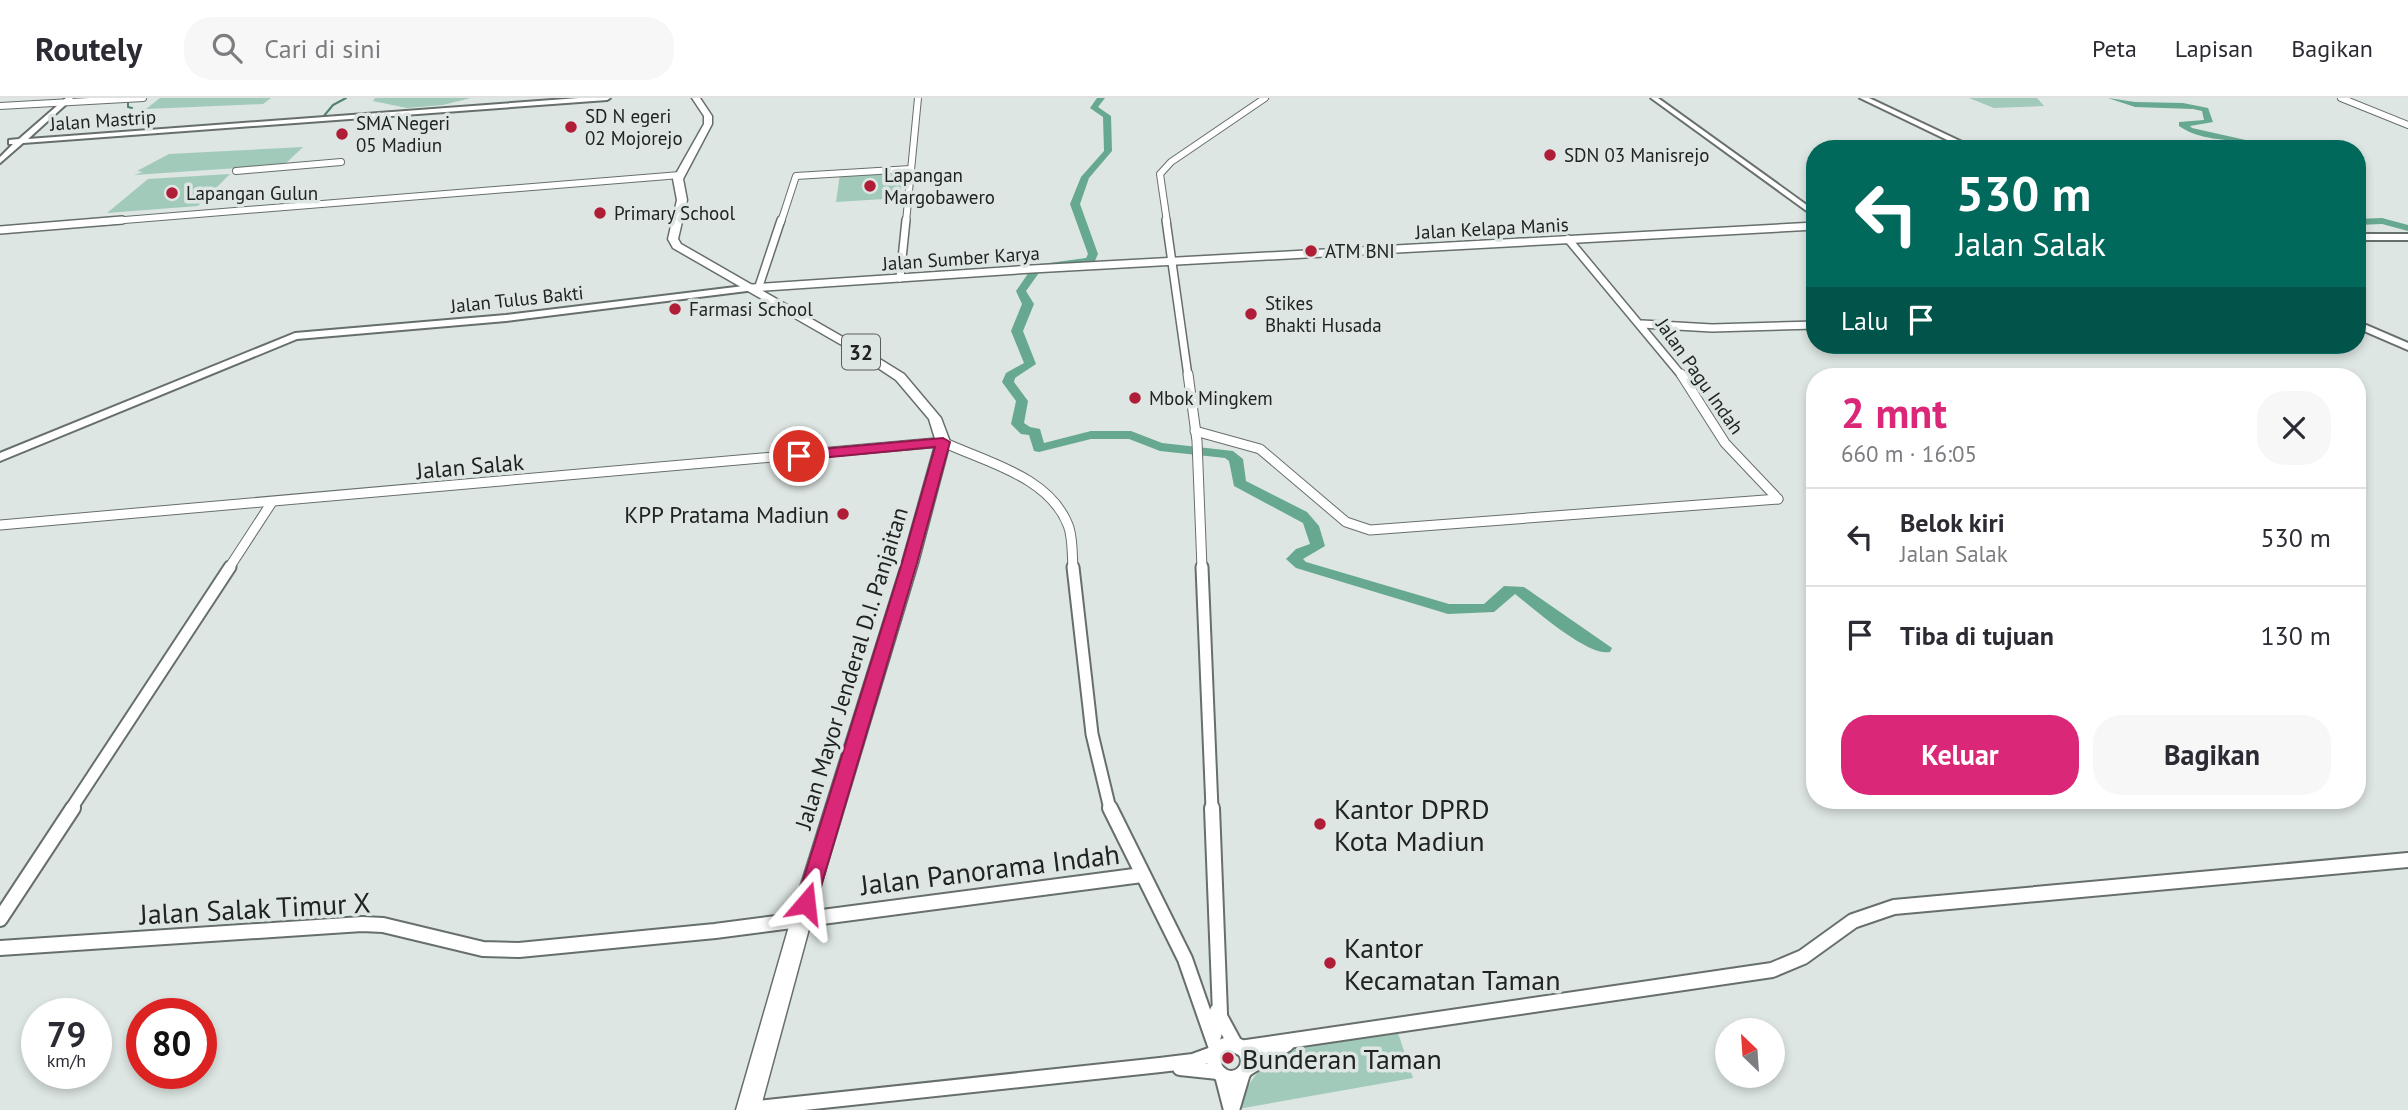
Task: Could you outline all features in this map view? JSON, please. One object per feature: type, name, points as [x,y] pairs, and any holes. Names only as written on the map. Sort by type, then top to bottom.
[{"type":"highway","points":[[690,98],[696,98]]},
{"type":"highway","name":"32","points":[[696,98],[708,116],[708,124],[680,175],[681,203],[675,225],[674,243],[684,252],[756,287],[900,377],[935,418],[943,442]]},
{"type":"highway","name":"Jalan Mayor Jenderal D.I. Panjaitan","points":[[748,1110],[802,917],[910,563],[943,442]]},
{"type":"main road","name":"Jalan Mastrip","points":[[322,118],[486,101],[579,98]]},
{"type":"main road","name":"Jalan Mastrip","points":[[0,143],[607,98]]},
{"type":"main road","points":[[1654,98],[1806,208]]},
{"type":"main road","points":[[1863,98],[1954,140]]},
{"type":"main road","points":[[0,162],[18,142],[67,100]]},
{"type":"main road","points":[[2366,237],[2408,237]]},
{"type":"main road","name":"Jalan Tulus Bakti","points":[[0,457],[299,335],[601,308],[756,287]]},
{"type":"main road","points":[[2366,329],[2408,347]]},
{"type":"main road","points":[[740,1110],[748,1110]]},
{"type":"street","points":[[0,106],[67,100],[143,98]]},
{"type":"street","points":[[900,278],[918,98]]},
{"type":"street","points":[[1231,1110],[1220,1074],[1213,1063],[1220,1014],[1198,450],[1160,174],[1171,162],[1265,98]]},
{"type":"street","points":[[2341,98],[2408,125]]},
{"type":"street","points":[[236,171],[341,162]]},
{"type":"street","points":[[756,287],[796,176],[911,169]]},
{"type":"street","points":[[0,230],[680,175]]},
{"type":"street","name":"Jalan Kelapa Manis","points":[[1171,261],[1806,226]]},
{"type":"street","name":"Jalan Pagu Indah","points":[[1195,431],[1260,449],[1284,466],[1339,517],[1352,525],[1370,530],[1778,499],[1725,443],[1675,364],[1569,239]]},
{"type":"street","name":"Jalan Sumber Karya","points":[[756,287],[1171,261]]},
{"type":"street","points":[[1643,324],[1713,328],[1806,325]]},
{"type":"street","points":[[943,442],[1032,482],[1065,516],[1070,537],[1091,734],[1114,821],[1172,930],[1200,995],[1215,1047]]},
{"type":"street","name":"Jalan Salak","points":[[0,525],[943,442]]},
{"type":"street","points":[[0,919],[272,502]]},
{"type":"street","points":[[748,1110],[1193,1061],[1215,1047],[1293,1041],[1772,970],[1796,964],[1808,957],[1858,918],[1894,907],[2286,869],[2408,860]]},
{"type":"street","name":"Jalan Panorama Indah","points":[[802,917],[1142,875]]},
{"type":"street","name":"Jalan Salak Timur X","points":[[0,948],[362,924],[383,925],[496,951],[650,939],[802,917]]},
{"type":"street","points":[[1200,995],[1220,1014],[1238,1047],[1248,1057],[1231,1110]]},
{"type":"street","points":[[1160,1065],[1233,1077],[1293,1041]]},
{"type":"green space","points":[[160,98],[271,98],[263,104],[146,109]]},
{"type":"green space","points":[[375,98],[471,98],[443,105],[407,108],[373,101]]},
{"type":"green space","points":[[1969,98],[2037,98],[2044,106],[1994,108]]},
{"type":"green space","points":[[303,147],[284,165],[134,175],[169,154]]},
{"type":"green space","name":"Lapangan Margobawero","points":[[903,171],[900,198],[836,202],[840,174]]},
{"type":"green space","name":"Lapangan Gulun","points":[[230,174],[198,206],[107,213],[148,179]]},
{"type":"green space","points":[[1397,1030],[1413,1078],[1238,1109],[1246,1089],[1259,1071],[1275,1056],[1294,1045]]},
{"type":"waterway","points":[[323,117],[333,105],[346,98]]},
{"type":"waterway","points":[[1101,98],[1094,108],[1107,116],[1108,151],[1085,177],[1075,204],[1093,254],[1090,261],[1038,267],[1021,291],[1028,304],[1017,331],[1030,364],[1010,376],[1008,382],[1022,401],[1017,424],[1026,431],[1035,432],[1039,448],[1091,435],[1131,435],[1160,447],[1228,454],[1236,459],[1239,483],[1295,511],[1310,523],[1318,546],[1301,552],[1294,559],[1301,565],[1448,609],[1488,609],[1509,589],[1519,590],[1583,637],[1604,648]]},
{"type":"waterway","points":[[2112,98],[2135,105],[2183,105],[2205,110],[2209,122],[2182,124],[2197,133],[2240,140]]},
{"type":"waterway","points":[[128,101],[128,107],[132,108]]},
{"type":"waterway","points":[[2366,222],[2382,221],[2408,228]]},
{"type":"place","name":"SD N egeri 02 Mojorejo","points":[[571,127]]},
{"type":"place","name":"SMA Negeri 05 Madiun","points":[[342,134]]},
{"type":"place","name":"SDN 03 Manisrejo","points":[[1550,155]]},
{"type":"place","name":"Lapangan Margobawero","points":[[870,186]]},
{"type":"place","name":"Lapangan Gulun","points":[[172,193]]},
{"type":"place","name":"Primary School","points":[[600,213]]},
{"type":"place","name":"ATM BNI","points":[[1311,251]]},
{"type":"place","name":"Farmasi School","points":[[675,309]]},
{"type":"place","name":"Stikes Bhakti Husada","points":[[1251,314]]},
{"type":"place","name":"Mbok Mingkem","points":[[1135,398]]},
{"type":"place","name":"KPP Pratama Madiun","points":[[843,514]]},
{"type":"place","name":"Kantor DPRD Kota Madiun","points":[[1320,824]]},
{"type":"place","name":"Kantor Kecamatan Taman","points":[[1330,963]]},
{"type":"place","name":"Bunderan Taman","points":[[1228,1058]]},
{"type":"route","points":[[799,456],[920,442],[943,442],[910,563],[806,903]]}]
